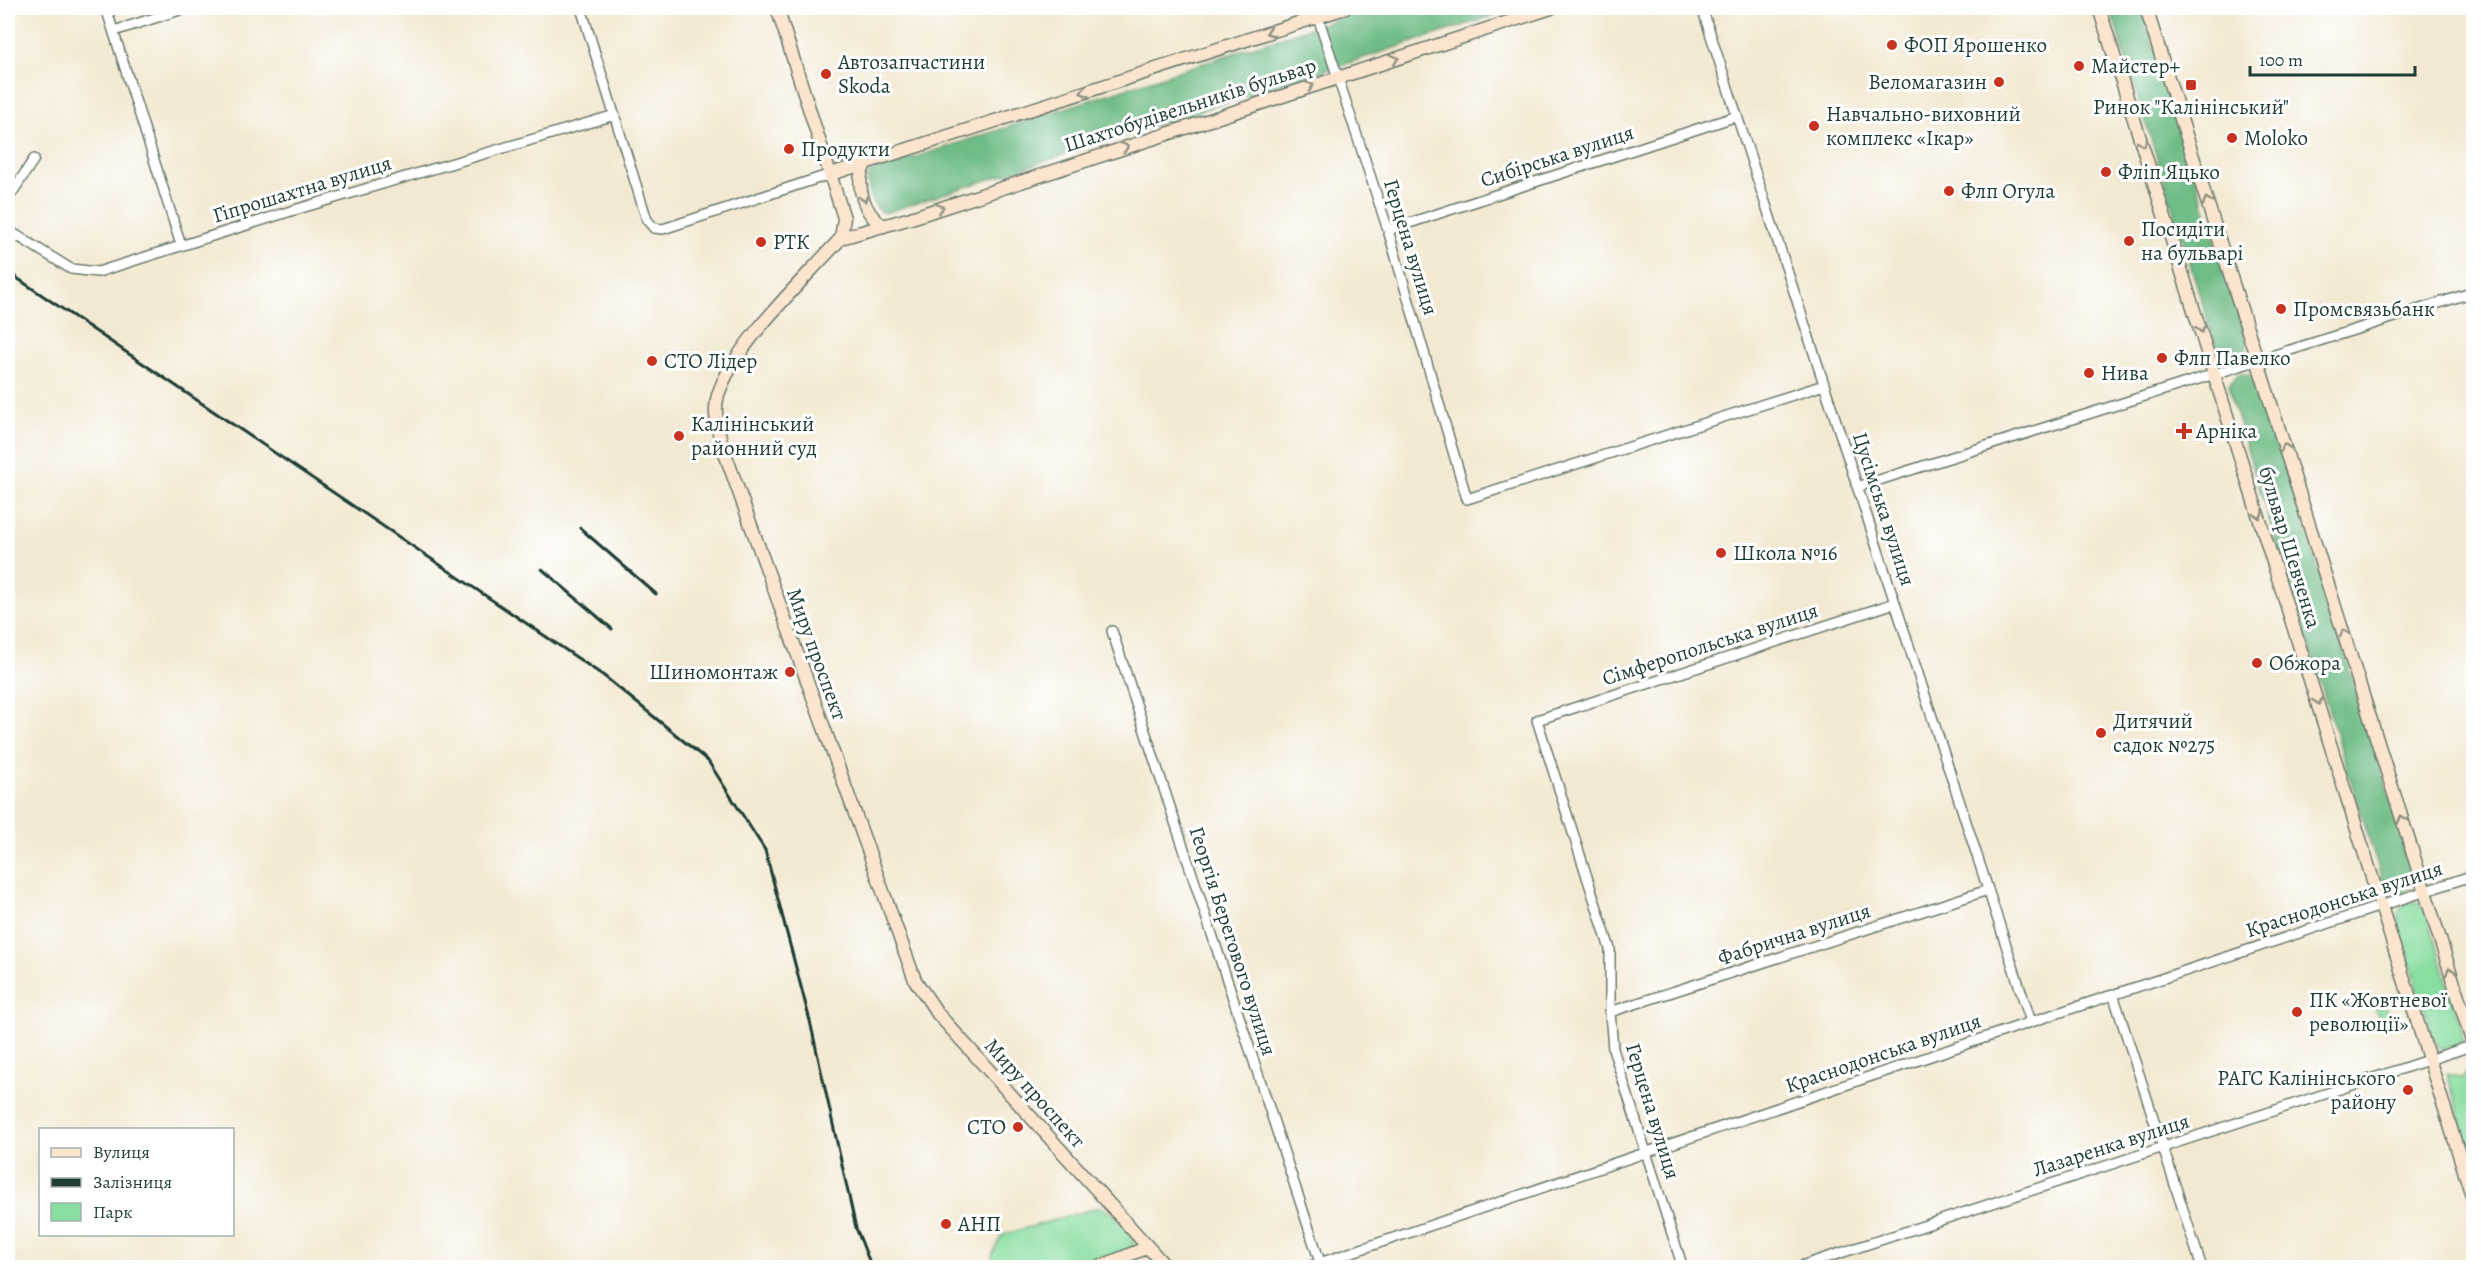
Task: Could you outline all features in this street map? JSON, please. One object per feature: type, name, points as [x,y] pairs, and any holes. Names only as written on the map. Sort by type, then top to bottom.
[{"type":"main road","points":[[777,8],[844,218],[841,238]]},
{"type":"main road","points":[[831,174],[1316,12],[1345,8]]},
{"type":"main road","name":"Шахтобудівельників бульвар","points":[[841,238],[884,226],[1551,8]]},
{"type":"main road","name":"бульвар Шевченка","points":[[2099,8],[2474,1202]]},
{"type":"main road","name":"бульвар Шевченка","points":[[2146,8],[2473,1046]]},
{"type":"main road","points":[[865,164],[860,174],[860,185],[873,220],[884,226]]},
{"type":"main road","name":"Миру проспект","points":[[841,238],[748,341],[726,375],[717,396],[716,420],[722,445],[915,980],[938,1014],[1167,1268]]},
{"type":"main road","points":[[1097,1268],[1148,1247]]},
{"type":"street","points":[[106,8],[181,245]]},
{"type":"street","points":[[114,31],[186,8]]},
{"type":"street","points":[[581,8],[647,220],[654,228],[663,229],[831,174]]},
{"type":"street","name":"Цусімська вулиця","points":[[1702,8],[2031,1022]]},
{"type":"street","name":"Герцена вулиця","points":[[1316,12],[1388,230],[1467,499],[1824,385]]},
{"type":"street","name":"Гіпрошахтна вулиця","points":[[8,230],[71,269],[98,273],[181,245],[615,116]]},
{"type":"street","name":"Сибірська вулиця","points":[[1388,230],[1737,116]]},
{"type":"street","points":[[8,199],[34,159]]},
{"type":"street","points":[[1857,487],[2474,292]]},
{"type":"street","name":"Сімферопольська вулиця","points":[[1537,720],[1895,603]]},
{"type":"street","name":"Георгія Берегового вулиця","points":[[1112,630],[1320,1262]]},
{"type":"street","name":"Герцена вулиця","points":[[1537,720],[1610,949],[1610,1012],[1613,1049],[1683,1268]]},
{"type":"street","name":"Краснодонська вулиця","points":[[1305,1268],[2113,994],[2474,875]]},
{"type":"street","name":"Фабрична вулиця","points":[[1610,1012],[1988,890]]},
{"type":"street","points":[[2113,994],[2202,1268]]},
{"type":"street","name":"Лазаренка вулиця","points":[[1795,1268],[2473,1046]]},
{"type":"green space","points":[[1371,8],[1518,8],[885,213],[873,203],[868,185],[868,174],[873,171]]},
{"type":"green space","points":[[2110,8],[2142,8],[2247,342],[2245,357],[2237,363],[2225,362],[2216,347]]},
{"type":"green space","points":[[2239,373],[2253,376],[2260,382],[2413,873],[2413,883],[2404,892],[2390,890],[2382,880],[2232,401],[2229,385]]},
{"type":"green space","points":[[2408,903],[2418,903],[2426,911],[2462,1029],[2462,1041],[2452,1048],[2440,1048],[2434,1040],[2399,929],[2399,910]]},
{"type":"green space","points":[[2385,1004],[2392,1027],[2383,1030],[2375,1007]]},
{"type":"green space","points":[[2472,1067],[2474,1072],[2473,1160],[2447,1074],[2462,1078]]},
{"type":"green space","points":[[1100,1207],[1114,1215],[1134,1240],[1131,1254],[1097,1267],[994,1267],[992,1255],[1002,1235]]},
{"type":"railway","points":[[8,272],[604,676],[708,761],[765,850],[810,1021],[856,1228],[872,1268]]},
{"type":"railway","points":[[580,528],[656,594]]},
{"type":"railway","points":[[542,569],[612,629]]},
{"type":"place","name":"ФОП Ярошенко","points":[[1892,45]]},
{"type":"place","name":"Майстер+","points":[[2079,66]]},
{"type":"place","name":"Автозапчастини Skoda","points":[[826,74]]},
{"type":"place","name":"Веломагазин","points":[[1999,82]]},
{"type":"place","name":"Ринок \"Калінінський\"","points":[[2191,85]]},
{"type":"place","name":"Навчально-виховний комплекс «Ікар»","points":[[1814,126]]},
{"type":"place","name":"Moloko","points":[[2232,138]]},
{"type":"place","name":"Продукти","points":[[789,149]]},
{"type":"place","name":"Фліп Яцько","points":[[2106,172]]},
{"type":"place","name":"Флп Огула","points":[[1949,191]]},
{"type":"place","name":"Посидіти на бульварі","points":[[2129,241]]},
{"type":"place","name":"РТК","points":[[761,242]]},
{"type":"place","name":"Промсвязьбанк","points":[[2281,309]]},
{"type":"place","name":"Флп Павелко","points":[[2162,358]]},
{"type":"place","name":"СТО Лідер","points":[[652,361]]},
{"type":"place","name":"Нива","points":[[2089,373]]},
{"type":"place","name":"Арніка","points":[[2184,431]]},
{"type":"place","name":"Калінінський районний суд","points":[[679,436]]},
{"type":"place","name":"Школа №16","points":[[1721,553]]},
{"type":"place","name":"Обжора","points":[[2257,663]]},
{"type":"place","name":"Шиномонтаж","points":[[790,672]]},
{"type":"place","name":"Дитячий садок №275","points":[[2101,733]]},
{"type":"place","name":"ПК «Жовтневої революції»","points":[[2297,1012]]},
{"type":"place","name":"РАГС Калінінського району","points":[[2408,1090]]},
{"type":"place","name":"СТО","points":[[1018,1127]]},
{"type":"place","name":"АНП","points":[[946,1224]]}]
